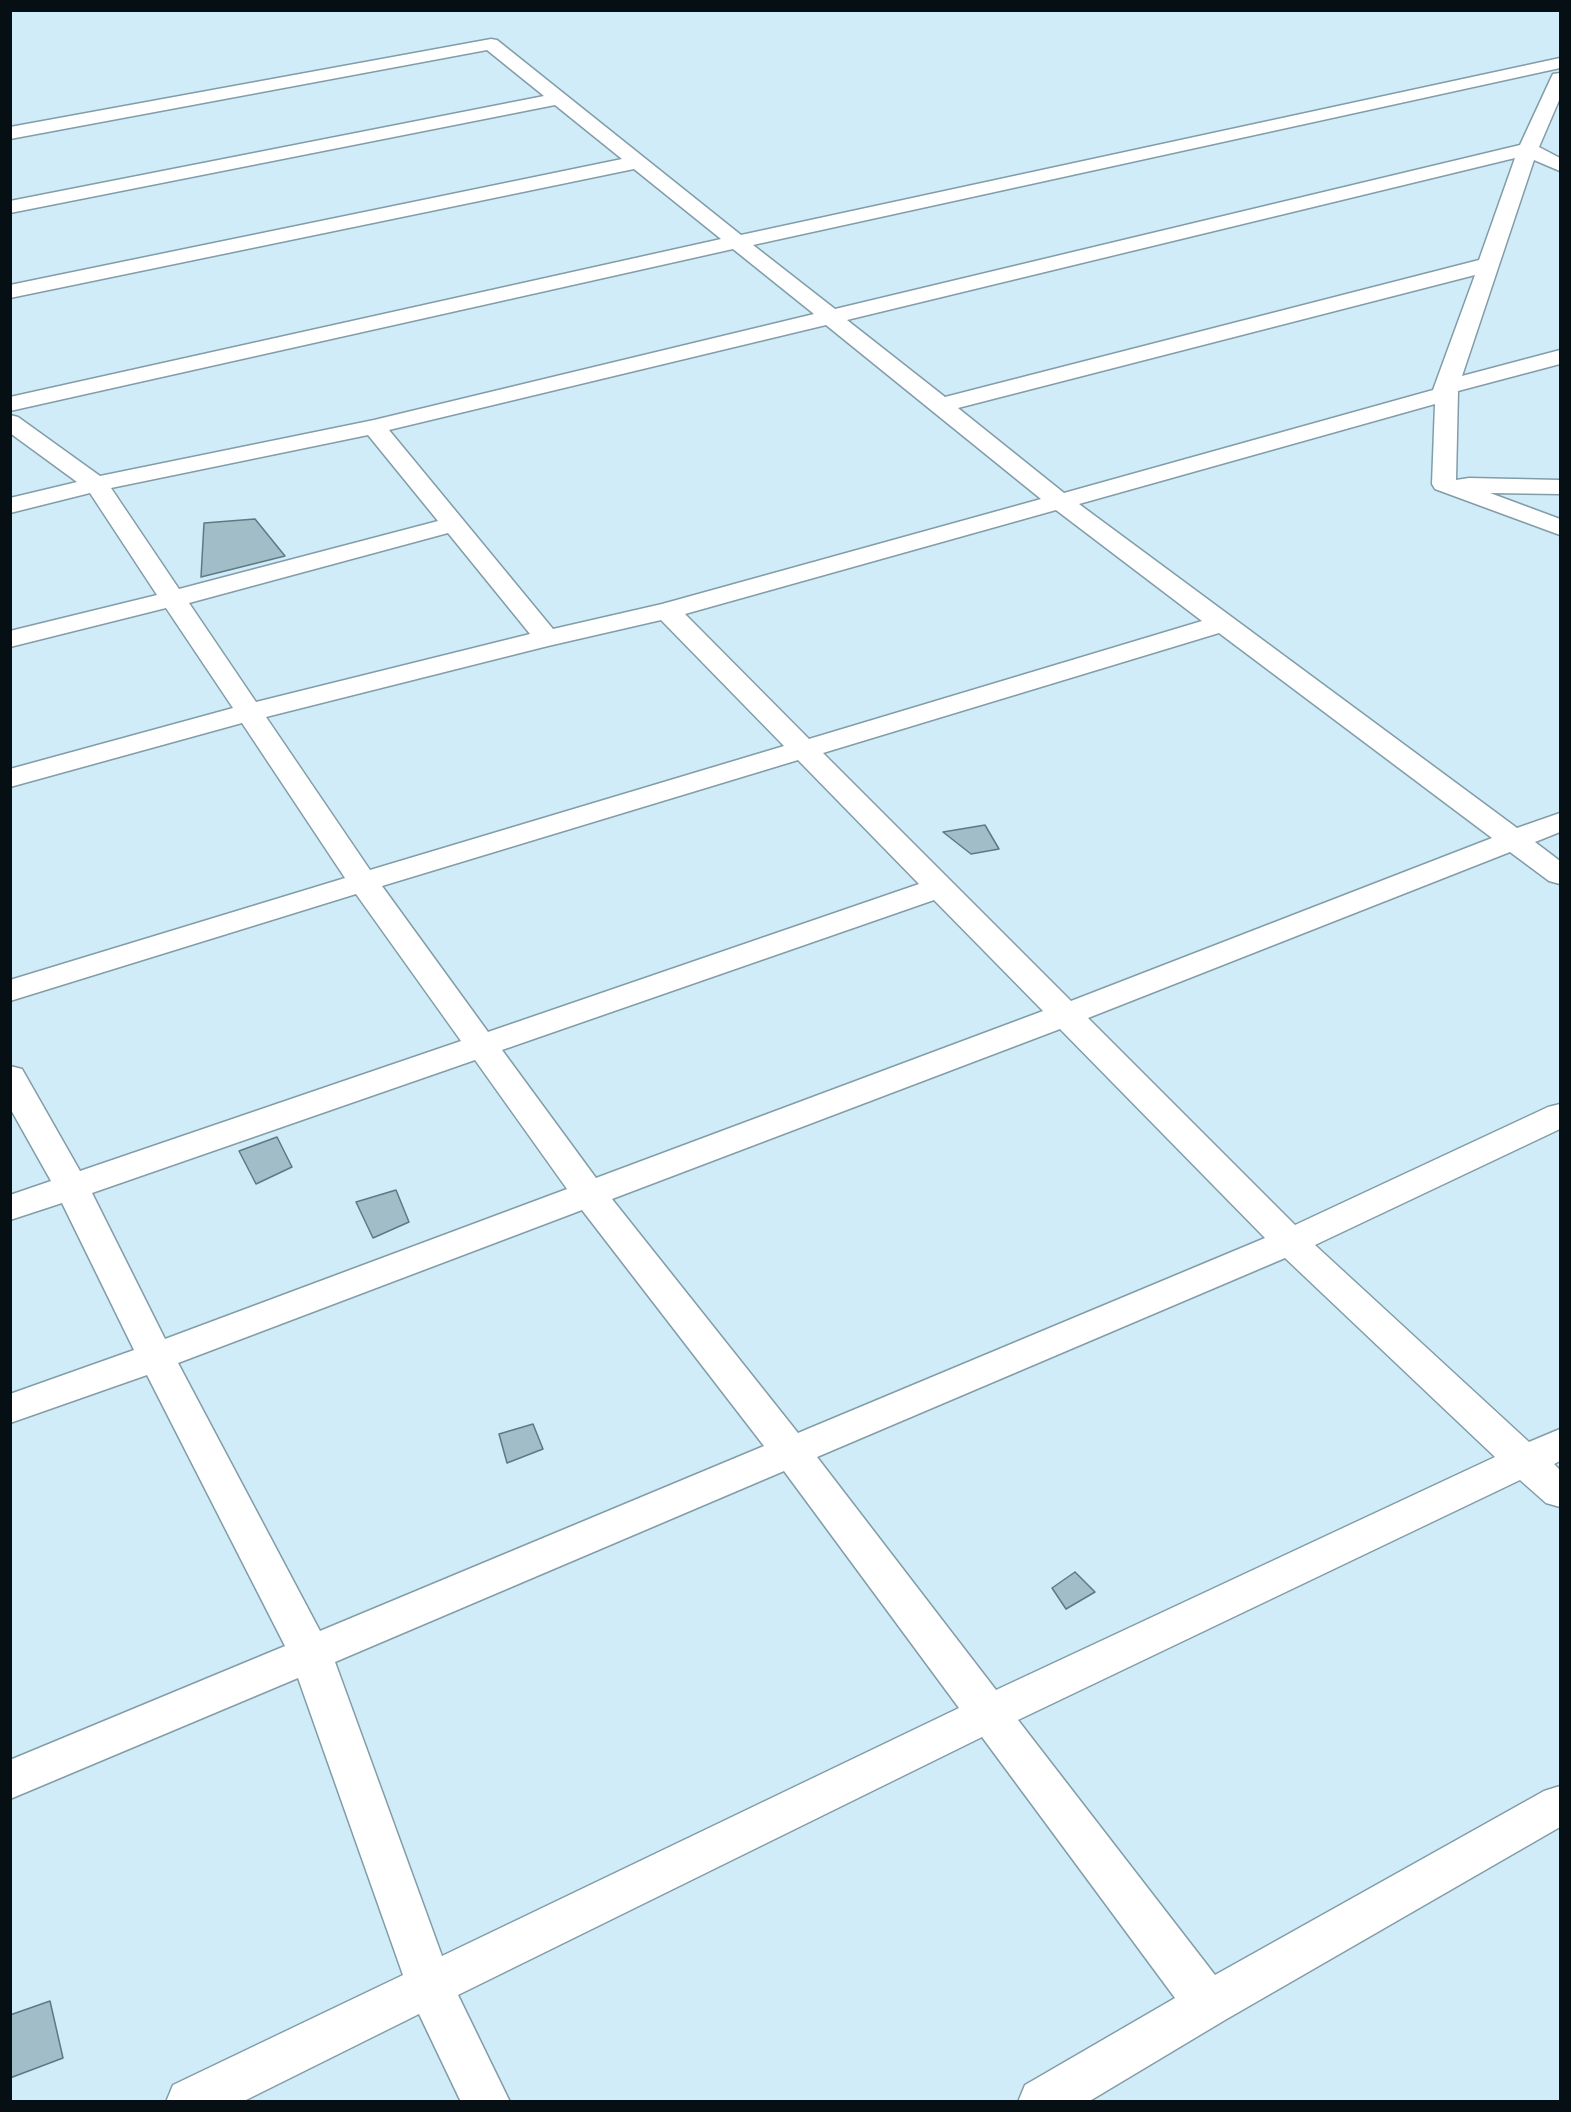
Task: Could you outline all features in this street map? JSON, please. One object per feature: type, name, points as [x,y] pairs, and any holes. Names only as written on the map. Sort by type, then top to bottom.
[{"type":"street","points":[[10,133],[491,44],[1059,501],[1560,875]]},
{"type":"street","points":[[10,404],[736,242],[1560,63]]},
{"type":"street","points":[[1444,484],[1448,387],[1487,265],[1528,149],[1560,78]]},
{"type":"street","points":[[10,207],[558,99]]},
{"type":"street","points":[[10,506],[96,484],[374,427],[1528,149],[1560,165]]},
{"type":"street","points":[[10,292],[637,162]]},
{"type":"street","points":[[939,406],[1487,265]]},
{"type":"street","points":[[10,778],[248,713],[547,638],[667,611],[1442,395],[1448,387],[1560,357]]},
{"type":"street","points":[[10,422],[96,484],[363,882],[588,1194],[790,1451],[1208,2004]]},
{"type":"street","points":[[374,427],[547,638]]},
{"type":"street","points":[[1444,484],[1560,487]]},
{"type":"street","points":[[1444,484],[1560,528]]},
{"type":"street","points":[[10,639],[172,599],[454,524]]},
{"type":"street","points":[[667,611],[1290,1242],[1542,1453],[1560,1492]]},
{"type":"street","points":[[10,991],[363,882],[1223,623]]},
{"type":"street","points":[[10,1409],[156,1357],[1065,1015],[1560,822]]},
{"type":"street","points":[[10,1208],[483,1047],[939,888]]},
{"type":"street","points":[[10,1077],[72,1188],[156,1357],[311,1655],[429,1986],[486,2102]]},
{"type":"street","points":[[10,1780],[1290,1242],[1560,1115]]},
{"type":"street","points":[[190,2102],[987,1714],[1542,1453]]},
{"type":"street","points":[[1042,2102],[1208,2004],[1560,1805]]},
{"type":"building","points":[[255,519],[285,556],[201,577],[204,523]]},
{"type":"building","points":[[985,825],[999,849],[971,854],[943,832]]},
{"type":"building","points":[[277,1137],[292,1167],[256,1184],[239,1151]]},
{"type":"building","points":[[396,1190],[409,1222],[373,1238],[356,1202]]},
{"type":"building","points":[[533,1424],[543,1449],[507,1463],[499,1434]]},
{"type":"building","points":[[1075,1572],[1095,1592],[1066,1609],[1052,1588]]},
{"type":"building","points":[[50,2001],[63,2058],[10,2078],[10,2015]]}]
